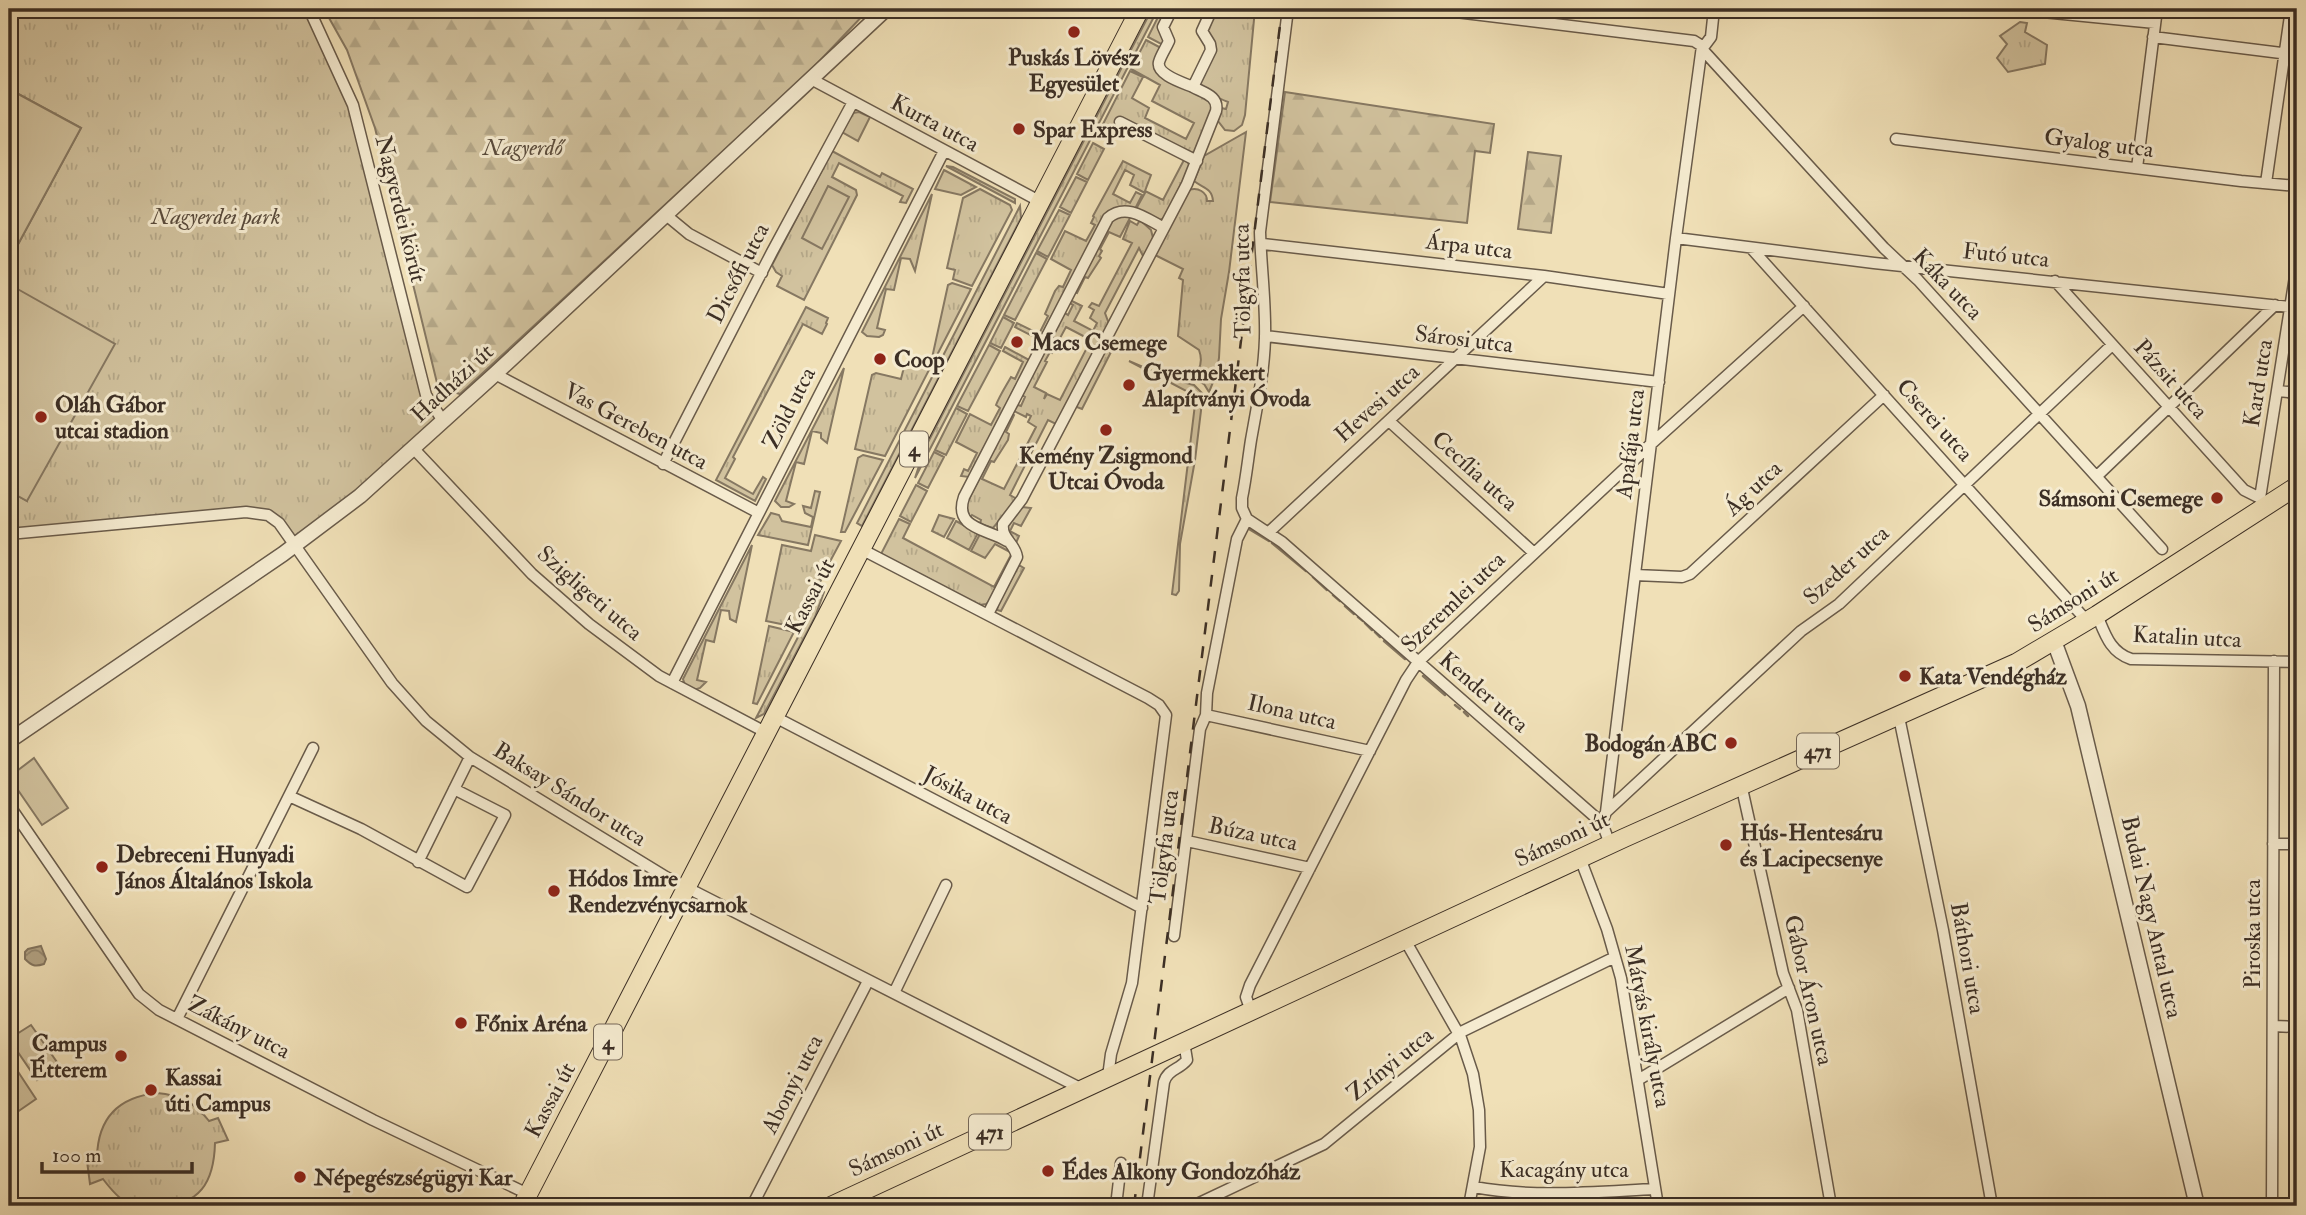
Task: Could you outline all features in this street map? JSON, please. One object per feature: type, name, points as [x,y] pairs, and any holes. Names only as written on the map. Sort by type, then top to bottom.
[{"type":"main road","name":"Kassai út","points":[[525,1200],[1140,9]]},
{"type":"main road","name":"Sámsoni út","points":[[840,1204],[1580,858],[2016,663],[2092,618],[2262,503],[2297,486]]},
{"type":"street","name":"Nagyerdei körút","points":[[309,9],[353,104],[426,395],[443,421]]},
{"type":"street","name":"Hadházi út","points":[[9,741],[294,546],[360,496],[414,449],[886,9]]},
{"type":"street","points":[[988,614],[1017,559],[1016,551],[1003,533],[1003,524],[1022,499],[1164,228],[1197,161],[1217,106],[1213,98],[1159,68],[1169,41],[1163,27],[1172,9]]},
{"type":"street","points":[[1193,87],[1210,53],[1211,46],[1202,31],[1212,9]]},
{"type":"street","name":"Tölgyfa utca","points":[[1174,936],[1200,729],[1206,715],[1207,693],[1235,548],[1245,515],[1242,498],[1263,374],[1265,297],[1260,232],[1288,9]]},
{"type":"street","points":[[1432,9],[1698,45]]},
{"type":"street","name":"Apafája utca","points":[[1604,818],[1698,45],[1711,37],[1714,9]]},
{"type":"street","points":[[2012,9],[2155,23]]},
{"type":"street","points":[[2137,168],[2157,9]]},
{"type":"street","points":[[2266,183],[2291,9]]},
{"type":"street","points":[[2153,37],[2297,55]]},
{"type":"street","name":"Káka utca","points":[[1698,45],[2162,549]]},
{"type":"street","name":"Kurta utca","points":[[811,79],[1041,202]]},
{"type":"street","name":"Dicsőfi utca","points":[[663,464],[853,102]]},
{"type":"street","points":[[1120,122],[1197,161]]},
{"type":"street","name":"Gyalog utca","points":[[1896,139],[2297,186]]},
{"type":"street","name":"Zöld utca","points":[[672,684],[944,151]]},
{"type":"street","points":[[1009,542],[977,528],[967,520],[961,508],[964,496],[1108,218],[1118,211],[1127,211],[1164,228]]},
{"type":"street","points":[[666,215],[689,234],[762,273]]},
{"type":"street","name":"Futó utca","points":[[1676,238],[2291,307]]},
{"type":"street","name":"Árpa utca","points":[[1263,244],[1544,276],[1669,294]]},
{"type":"street","name":"Cserei utca","points":[[1751,248],[1965,484],[2092,618]]},
{"type":"street","name":"Kard utca","points":[[2262,503],[2297,264]]},
{"type":"street","name":"Hevesi utca","points":[[1269,532],[1544,276]]},
{"type":"street","name":"Pázsit utca","points":[[2055,281],[2244,490],[2262,503]]},
{"type":"street","points":[[2097,477],[2275,305]]},
{"type":"street","name":"Szeremlei utca","points":[[1251,1011],[1246,999],[1248,989],[1406,680],[1418,662],[1651,444],[1804,306]]},
{"type":"street","name":"Sárosi utca","points":[[1265,337],[1658,382]]},
{"type":"street","name":"Szeder utca","points":[[1604,818],[1801,631],[1839,604],[2112,345]]},
{"type":"street","name":"Vas Gereben utca","points":[[495,374],[759,513]]},
{"type":"street","points":[[2278,391],[2297,393]]},
{"type":"street","name":"Ág utca","points":[[1635,575],[1682,577],[1690,574],[1885,395]]},
{"type":"street","name":"Cecília utca","points":[[1389,421],[1534,552]]},
{"type":"street","name":"Szigligeti utca","points":[[414,449],[532,574],[637,660],[672,684],[771,725]]},
{"type":"street","points":[[9,534],[246,512],[268,515],[279,523],[294,546]]},
{"type":"street","name":"Kender utca","points":[[1245,515],[1269,532],[1418,662],[1604,818]]},
{"type":"street","name":"Baksay Sándor utca","points":[[294,546],[400,694],[435,729],[470,757],[687,889],[1082,1089]]},
{"type":"street","points":[[861,549],[1152,700],[1166,715],[1132,983],[1111,1054],[1108,1077]]},
{"type":"street","name":"Katalin utca","points":[[2092,618],[2111,646],[2131,659],[2297,662]]},
{"type":"street","name":"Budai Nagy Antal utca","points":[[2054,641],[2078,706],[2197,1206]]},
{"type":"street","name":"Piroska utca","points":[[2272,1206],[2274,662]]},
{"type":"street","name":"Ilona utca","points":[[1206,715],[1370,751]]},
{"type":"street","name":"Báthori utca","points":[[1899,717],[1942,930],[1992,1206]]},
{"type":"street","name":"Jósika utca","points":[[771,725],[1142,908]]},
{"type":"street","points":[[177,1019],[313,748]]},
{"type":"street","points":[[418,862],[470,757]]},
{"type":"street","name":"Gábor Áron utca","points":[[1741,784],[1783,973],[1798,1013],[1831,1206]]},
{"type":"street","points":[[289,796],[360,829],[467,887],[505,815],[454,789]]},
{"type":"street","name":"Zákány utca","points":[[9,806],[139,994],[159,1010],[525,1200]]},
{"type":"street","points":[[1604,818],[1611,844]]},
{"type":"street","name":"Búza utca","points":[[1187,841],[1310,868]]},
{"type":"street","points":[[2273,844],[2297,844]]},
{"type":"street","name":"Mátyás király utca","points":[[1580,858],[1615,957],[1627,1012],[1658,1206]]},
{"type":"street","points":[[894,993],[946,885]]},
{"type":"street","points":[[1405,940],[1459,1034],[1471,1066],[1479,1110],[1480,1155],[1469,1206]]},
{"type":"street","name":"Zrínyi utca","points":[[1192,1206],[1324,1144],[1459,1034],[1615,957]]},
{"type":"street","name":"Abonyi utca","points":[[752,1206],[868,981]]},
{"type":"street","points":[[1638,1080],[1789,988]]},
{"type":"street","points":[[2273,1026],[2297,1027]]},
{"type":"street","points":[[1147,1206],[1164,1082],[1169,1072],[1187,1060],[1184,1042]]},
{"type":"street","points":[[1116,1206],[1121,1163]]},
{"type":"street","name":"Kacagány utca","points":[[1474,1187],[1546,1194],[1655,1189]]},
{"type":"green space","name":"Nagyerdei park","points":[[9,9],[309,9],[353,105],[425,395],[443,421],[294,546],[268,515],[9,534],[9,491],[27,501],[14,288],[9,296],[9,261],[81,128],[9,89]]},
{"type":"green space","name":"Nagyerdő","points":[[324,9],[869,9],[810,71],[460,394],[438,387],[375,128],[347,50]]},
{"type":"green space","points":[[1152,9],[1158,9],[915,478],[925,448]]},
{"type":"green space","points":[[1162,9],[1168,10],[1165,46],[1148,37]]},
{"type":"green space","points":[[1215,9],[1225,9],[1247,18],[1249,9],[1255,9],[1245,115],[1242,125],[1234,131],[1225,130],[1218,121],[1221,108],[1226,109],[1228,102],[1216,97],[1200,83],[1212,56],[1206,36]]},
{"type":"green space","points":[[2020,22],[2027,23],[2025,32],[2047,45],[2045,64],[2008,72],[1997,58],[2007,44],[2000,36]]},
{"type":"green space","points":[[1146,40],[1163,49],[1156,63],[1210,99],[1214,105],[1198,150],[1193,153],[1120,119],[1114,130],[1103,124],[1130,71],[1143,77],[1132,98],[1149,108],[1145,118],[1186,139],[1194,123],[1152,101],[1160,85],[1131,69]]},
{"type":"green space","points":[[9,89],[81,128],[9,261]]},
{"type":"green space","points":[[1285,92],[1494,124],[1490,153],[1475,151],[1467,223],[1270,202]]},
{"type":"green space","points":[[859,112],[870,117],[858,141],[842,132],[853,113]]},
{"type":"green space","points":[[1246,132],[1221,319],[1219,358],[1209,392],[1204,384],[1191,377],[1200,365],[1199,350],[1178,336],[1183,280],[1179,278],[1183,269],[1155,255],[1189,190],[1201,191],[1207,201],[1213,201],[1209,191],[1194,181],[1204,156]]},
{"type":"green space","points":[[1093,143],[1104,149],[1088,180],[1077,174]]},
{"type":"green space","points":[[832,151],[880,177],[882,173],[913,189],[906,203],[900,202],[903,196],[839,163],[832,177],[856,190],[857,195],[804,300],[777,286],[782,276],[772,265]]},
{"type":"green space","points":[[1528,152],[1561,156],[1551,233],[1518,229]]},
{"type":"green space","points":[[1185,158],[1190,166],[1165,217],[1160,220],[1136,209],[1145,193],[1130,185],[1134,175],[1125,170],[1113,194],[1130,203],[1136,192],[1142,195],[1135,209],[1118,207],[1040,340],[1015,327],[1017,323],[1039,334],[1048,316],[1045,314],[1055,291],[1059,286],[1063,287],[1071,270],[1051,259],[1065,231],[1086,241],[1095,225],[1091,223],[1093,216],[1123,161],[1151,175],[1145,191],[1163,200]]},
{"type":"green space","points":[[946,166],[953,167],[1015,199],[1015,203]]},
{"type":"green space","points":[[944,170],[976,187],[961,195],[935,189]]},
{"type":"green space","points":[[1076,177],[1087,182],[1071,213],[1060,207]]},
{"type":"green space","points":[[828,186],[849,197],[822,249],[802,238]]},
{"type":"green space","points":[[980,189],[1010,205],[1012,210],[972,286],[953,279],[955,270],[947,268],[963,198]]},
{"type":"green space","points":[[932,194],[915,271],[910,259],[901,258],[894,290],[886,289],[877,328],[885,330],[883,335],[867,336],[862,332]]},
{"type":"green space","points":[[1020,206],[1021,218],[862,526],[857,523]]},
{"type":"green space","points":[[1059,210],[1070,215],[1048,257],[1037,251]]},
{"type":"green space","points":[[1115,216],[1131,216],[1120,237],[1109,232],[1100,249],[1101,258],[1088,278],[1085,277],[1077,293],[1074,292]]},
{"type":"green space","points":[[1140,220],[1151,230],[1153,238],[1144,258],[1139,248],[1105,313],[1109,324],[1056,424],[1048,420],[1010,495],[1017,499],[993,528],[980,524],[981,520],[972,515],[970,518],[966,505],[1011,413],[1014,415],[1006,432],[1009,434],[1008,440],[994,462],[991,461],[982,479],[1004,489],[1036,427],[1028,422],[1031,416],[1027,414],[1026,417],[1012,410],[1015,404],[1021,406],[1025,397],[1020,394],[1063,312],[1068,315],[1073,305],[1068,302],[1070,300],[1082,306],[1074,321],[1093,331],[1097,323],[1090,318],[1094,310],[1089,307],[1092,303],[1099,306],[1132,243],[1123,239],[1130,221],[1137,225]],"holes":[[[1066,327],[1091,340],[1060,400],[1047,394],[1044,399],[1046,393],[1034,387],[1047,362],[1045,361]]]},
{"type":"green space","points":[[1036,253],[1047,259],[1015,320],[1004,315]]},
{"type":"green space","points":[[952,283],[971,289],[935,359],[932,358],[948,285]]},
{"type":"green space","name":"Oláh Gábor utcai stadion","points":[[14,287],[115,344],[27,501],[9,491],[9,296]]},
{"type":"green space","points":[[806,307],[828,318],[827,324],[822,334],[803,324],[733,457],[735,459],[725,478],[753,494],[763,477],[766,479],[755,501],[716,480]]},
{"type":"green space","points":[[1003,317],[1014,323],[1001,348],[990,343]]},
{"type":"green space","points":[[989,345],[1000,351],[968,411],[957,406]]},
{"type":"green space","points":[[1005,347],[1029,360],[969,477],[961,476],[964,469],[968,471],[977,453],[956,442],[970,414],[991,425],[1000,408],[996,405],[999,398],[1011,377],[1015,379],[1023,362],[1003,351]]},
{"type":"green space","points":[[1104,349],[1111,352],[1082,409],[1074,406]]},
{"type":"green space","points":[[1129,361],[1171,379],[1194,385],[1203,394],[1180,544],[1179,591],[1176,595],[1172,594],[1196,396]]},
{"type":"green space","points":[[905,363],[930,368],[885,456],[855,449],[872,375],[876,373],[901,379]]},
{"type":"green space","points":[[844,368],[827,443],[821,438],[821,433],[812,431],[804,464],[796,462],[786,501],[794,504],[781,507],[775,501]]},
{"type":"green space","points":[[956,408],[967,414],[946,455],[935,450]]},
{"type":"green space","points":[[934,452],[944,457],[928,488],[918,483]]},
{"type":"green space","points":[[863,455],[883,460],[845,532],[841,532],[858,458]]},
{"type":"green space","points":[[916,485],[927,491],[911,522],[900,516]]},
{"type":"green space","points":[[815,491],[820,492],[808,545],[758,535],[771,513],[779,515],[782,521],[811,527],[813,517],[805,513],[803,506],[811,508]]},
{"type":"green space","points":[[1022,507],[1031,508],[1021,526],[1014,523],[1010,531],[1019,536],[1016,543],[1007,529]]},
{"type":"green space","points":[[939,515],[954,519],[944,537],[932,531]]},
{"type":"green space","points":[[899,519],[910,524],[903,538],[994,587],[1012,553],[989,602],[979,605],[881,554]]},
{"type":"green space","points":[[956,521],[978,533],[969,550],[947,538]]},
{"type":"green space","points":[[980,534],[1008,546],[1012,553],[995,544],[985,558],[971,551]]},
{"type":"green space","points":[[815,535],[841,541],[826,569],[821,567],[816,577],[821,580],[796,627],[766,621],[782,545],[811,551]]},
{"type":"green space","points":[[752,545],[736,622],[730,619],[729,611],[721,610],[714,642],[706,640],[697,680],[706,682],[694,690],[685,685],[683,679]]},
{"type":"green space","points":[[1019,565],[1024,568],[1001,611],[997,610],[998,604]]},
{"type":"green space","points":[[822,591],[824,592],[815,617],[764,714],[756,718]]},
{"type":"green space","points":[[769,626],[794,632],[757,704],[753,703]]},
{"type":"green space","points":[[34,758],[68,808],[42,825],[9,777]]},
{"type":"green space","points":[[31,1025],[59,1065],[37,1080],[9,1039]]},
{"type":"green space","points":[[9,1058],[36,1099],[10,1117],[9,1116]]},
{"type":"green space","points":[[157,1093],[186,1101],[209,1121],[218,1118],[228,1140],[215,1143],[208,1180],[194,1196],[172,1205],[132,1204],[115,1194],[103,1179],[90,1184],[87,1161],[97,1157],[101,1131],[113,1112],[132,1099]]},
{"type":"water","points":[[41,946],[46,959],[44,964],[36,966],[25,959],[28,949]]},
{"type":"waterway","points":[[1249,529],[1269,541]]},
{"type":"waterway","points":[[1272,543],[1306,571]]},
{"type":"waterway","points":[[1313,577],[1327,590]]},
{"type":"waterway","points":[[1333,595],[1340,601]]},
{"type":"waterway","points":[[1345,606],[1354,614]]},
{"type":"waterway","points":[[1358,617],[1363,621]]},
{"type":"waterway","points":[[1365,623],[1372,630]]},
{"type":"waterway","points":[[1375,632],[1380,637]]},
{"type":"waterway","points":[[1384,641],[1405,659]]},
{"type":"waterway","points":[[1423,676],[1445,695]]},
{"type":"waterway","points":[[1455,705],[1460,709]]},
{"type":"waterway","points":[[1464,712],[1468,716]]},
{"type":"railway","points":[[1134,1206],[1282,9]]},
{"type":"place","name":"Puskás Lövész Egyesület","points":[[1074,32]]},
{"type":"place","name":"Spar Express","points":[[1019,129]]},
{"type":"place","name":"Macs Csemege","points":[[1017,342]]},
{"type":"place","name":"Coop","points":[[880,359]]},
{"type":"place","name":"Gyermekkert Alapítványi Óvoda","points":[[1129,385]]},
{"type":"place","name":"Oláh Gábor utcai stadion","points":[[41,417]]},
{"type":"place","name":"Kemény Zsigmond Utcai Óvoda","points":[[1106,430]]},
{"type":"place","name":"Sámsoni Csemege","points":[[2217,498]]},
{"type":"place","name":"Kata Vendégház","points":[[1905,676]]},
{"type":"place","name":"Bodogán ABC","points":[[1731,743]]},
{"type":"place","name":"Hús-Hentesáru és Lacipecsenye","points":[[1726,845]]},
{"type":"place","name":"Debreceni Hunyadi János Általános Iskola","points":[[102,867]]},
{"type":"place","name":"Hódos Imre Rendezvénycsarnok","points":[[554,891]]},
{"type":"place","name":"Főnix Aréna","points":[[461,1023]]},
{"type":"place","name":"Campus Étterem","points":[[121,1056]]},
{"type":"place","name":"Kassai úti Campus","points":[[151,1090]]},
{"type":"place","name":"Édes Alkony Gondozóház","points":[[1048,1171]]},
{"type":"place","name":"Népegészségügyi Kar","points":[[300,1177]]}]
